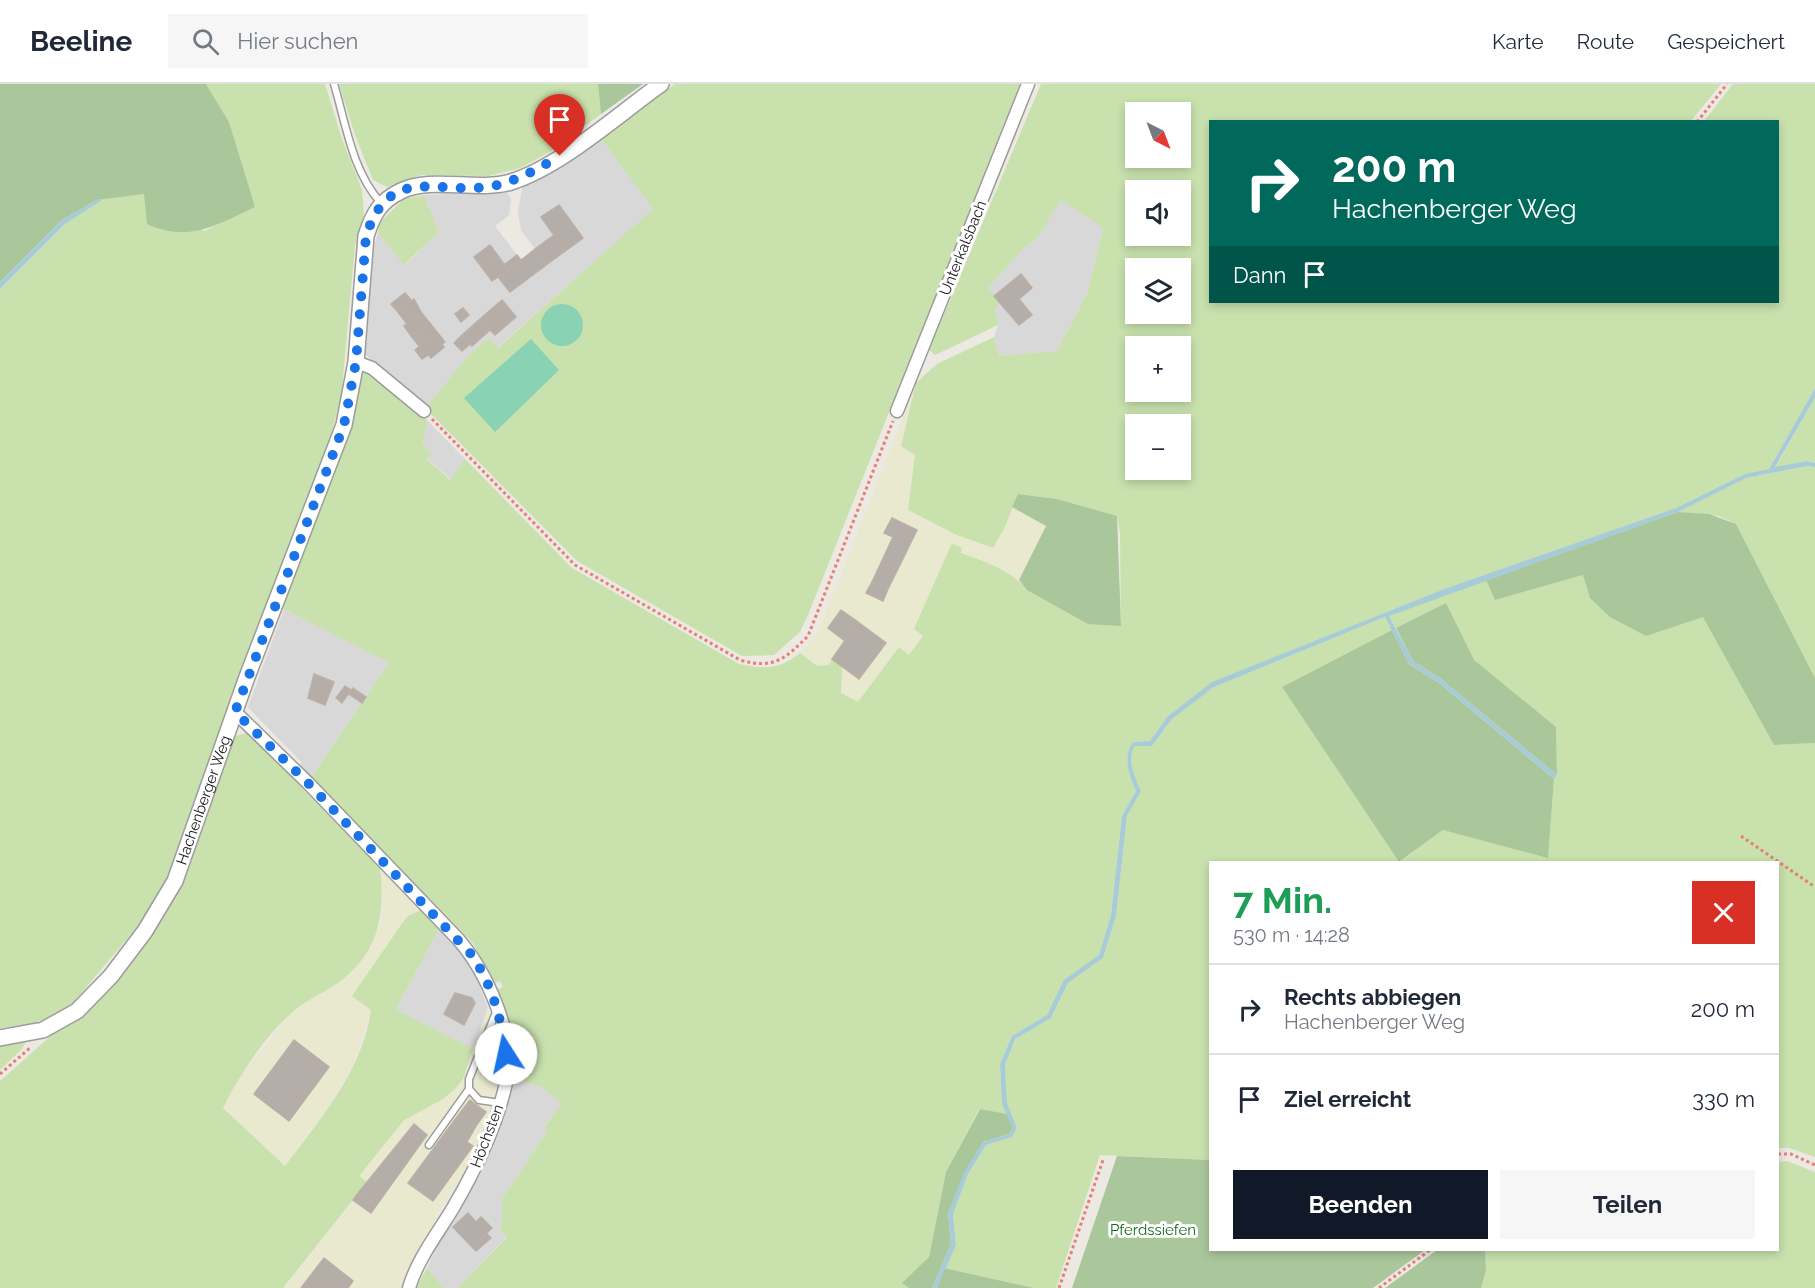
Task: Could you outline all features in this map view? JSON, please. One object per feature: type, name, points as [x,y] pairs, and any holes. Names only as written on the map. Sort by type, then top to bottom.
[{"type":"street","points":[[381,203],[403,190],[422,185],[490,186],[512,181],[560,156],[662,84]]},
{"type":"street","name":"Unterkalsbach","points":[[897,411],[1028,84]]},
{"type":"street","name":"Hachenberger Weg","points":[[0,1038],[42,1030],[61,1022],[92,997],[146,932],[175,881],[235,712],[337,445],[356,362],[366,236],[372,216],[381,203]]},
{"type":"street","points":[[356,362],[372,368],[424,411]]},
{"type":"street","name":"Höchsten","points":[[235,712],[308,783],[458,939],[485,976],[497,1010],[503,1033],[507,1075],[500,1103],[474,1170],[409,1288]]},
{"type":"lane","points":[[334,84],[357,163],[368,189],[381,203]]},
{"type":"lane","points":[[429,1145],[469,1089],[469,1079],[497,1010]]},
{"type":"lane","points":[[469,1089],[479,1100],[500,1103]]},
{"type":"path","points":[[1699,120],[1727,84]]},
{"type":"path","points":[[424,411],[574,565],[740,660],[762,664],[787,657],[808,636],[897,411]]},
{"type":"path","points":[[1741,836],[1777,861]]},
{"type":"path","points":[[1779,862],[1815,887]]},
{"type":"path","points":[[0,1074],[30,1048],[42,1030]]},
{"type":"path","points":[[1779,1154],[1791,1154],[1815,1165]]},
{"type":"path","points":[[1059,1288],[1102,1160]]},
{"type":"path","points":[[1379,1288],[1429,1251]]},
{"type":"shaded area","points":[[601,138],[654,209],[497,348],[488,338],[467,357],[425,408],[365,354],[372,254],[378,233],[405,265],[439,232],[424,195],[506,191],[511,199],[509,215],[495,226],[521,260],[535,249],[521,230],[518,213],[523,183]]},
{"type":"shaded area","points":[[1061,199],[1103,228],[1087,294],[1057,351],[999,356],[994,337],[998,325],[995,307],[988,288],[1022,250],[1038,237]]},
{"type":"shaded area","points":[[427,420],[465,459],[451,480],[427,458],[421,443],[426,437],[423,434]]},
{"type":"shaded area","points":[[284,609],[389,663],[311,778],[299,766],[301,762],[248,707]]},
{"type":"shaded area","points":[[439,929],[463,953],[476,976],[488,1008],[473,1049],[396,1009]]},
{"type":"shaded area","points":[[512,1079],[542,1087],[563,1104],[544,1126],[548,1130],[502,1199],[502,1221],[499,1229],[507,1236],[458,1288],[444,1288],[427,1268],[449,1223],[480,1175],[497,1136]]},
{"type":"green space","points":[[0,84],[206,84],[229,122],[255,207],[215,225],[190,232],[177,232],[147,224],[144,194],[97,200],[62,220],[0,282]]},
{"type":"green space","points":[[206,84],[325,84],[342,139],[362,190],[364,215],[355,245],[341,399],[330,438],[231,697],[177,854],[162,888],[138,926],[72,1004],[52,1017],[31,1024],[0,1028],[0,289],[65,224],[104,199],[144,194],[204,231],[254,207],[229,122]]},
{"type":"green space","points":[[339,84],[598,84],[601,114],[550,152],[520,168],[488,176],[421,175],[387,187],[373,180],[355,135]]},
{"type":"green space","points":[[598,84],[643,84],[601,114]]},
{"type":"green space","points":[[675,84],[1020,84],[808,615],[800,632],[774,655],[742,656],[577,561],[425,408],[467,357],[488,338],[498,348],[653,209],[601,138]]},
{"type":"green space","points":[[1041,84],[1721,84],[1692,120],[1209,120],[1209,303],[1779,303],[1779,120],[1705,120],[1733,84],[1815,84],[1815,388],[1769,469],[1745,474],[1676,508],[1444,589],[1213,682],[1167,717],[1150,741],[1133,742],[1127,760],[1136,791],[1122,816],[1111,915],[1099,955],[1065,980],[1047,1015],[1012,1036],[1000,1064],[1002,1104],[1007,1114],[979,1109],[946,1172],[929,1257],[903,1283],[909,1288],[458,1288],[507,1237],[499,1229],[502,1221],[502,1199],[548,1130],[544,1127],[562,1104],[542,1087],[512,1079],[509,1033],[497,990],[503,987],[500,981],[494,983],[473,943],[311,778],[389,663],[282,608],[345,443],[362,374],[370,371],[427,420],[424,434],[426,437],[421,443],[432,453],[427,459],[450,480],[465,459],[572,568],[739,664],[771,667],[785,663],[800,653],[817,666],[829,665],[832,659],[842,666],[841,693],[858,702],[899,647],[909,655],[923,636],[914,629],[952,543],[962,548],[961,553],[1005,571],[1027,590],[1121,626],[1120,533],[1117,516],[1057,499],[1018,494],[1005,527],[993,548],[957,535],[908,510],[915,455],[901,446],[916,383],[937,364],[994,337],[999,356],[1057,351],[1087,294],[1103,228],[1061,200],[1038,237],[1022,250],[988,288],[1000,303],[995,308],[998,325],[935,355],[929,350]]},
{"type":"green space","points":[[424,195],[439,232],[404,265],[378,233],[380,222],[404,199]]},
{"type":"green space","points":[[562,304],[577,310],[583,325],[577,340],[562,346],[547,340],[541,325],[547,310]]},
{"type":"green space","points":[[531,339],[559,370],[495,432],[464,398]]},
{"type":"green space","points":[[915,386],[901,446],[915,455],[908,510],[978,544],[1005,527],[1012,507],[1046,525],[1019,580],[1002,569],[960,553],[923,636],[909,655],[898,648],[858,703],[841,693],[829,665],[817,666],[800,653],[815,637],[835,591]]},
{"type":"green space","points":[[1815,398],[1815,463],[1807,461],[1775,468]]},
{"type":"green space","points":[[1807,466],[1815,467],[1815,678],[1736,524],[1719,516],[1678,512],[1746,478]]},
{"type":"green space","points":[[1018,494],[1057,499],[1117,516],[1121,626],[1088,624],[1027,590],[1019,580],[1046,526],[1012,507]]},
{"type":"green space","points":[[1678,512],[1709,514],[1736,524],[1815,678],[1815,743],[1774,745],[1703,617],[1646,636],[1610,617],[1590,598],[1583,575],[1495,600],[1486,580]]},
{"type":"green space","points":[[1583,575],[1703,616],[1774,745],[1815,743],[1815,1157],[1789,1148],[1779,1148],[1779,861],[1401,861],[1443,830],[1548,857],[1554,779],[1557,775],[1556,727],[1473,660],[1446,603],[1396,628],[1389,616],[1486,580],[1495,600]]},
{"type":"green space","points":[[1446,603],[1474,660],[1556,727],[1557,775],[1441,679],[1413,661],[1396,628]]},
{"type":"green space","points":[[1385,617],[1392,630],[1282,687],[1398,861],[1209,861],[1209,1160],[1100,1155],[1056,1288],[1034,1288],[944,1268],[956,1245],[953,1214],[968,1174],[986,1145],[1012,1137],[1017,1128],[1007,1103],[1005,1065],[1015,1039],[1051,1018],[1068,983],[1103,958],[1116,916],[1127,816],[1140,791],[1131,763],[1132,751],[1135,746],[1152,746],[1171,720],[1214,687]]},
{"type":"green space","points":[[1392,630],[1409,664],[1439,683],[1554,779],[1548,858],[1443,830],[1398,861],[1282,687]]},
{"type":"green space","points":[[248,733],[380,868],[382,900],[377,929],[365,955],[343,979],[296,1009],[274,1030],[246,1067],[223,1108],[285,1166],[338,1093],[359,1053],[371,1010],[352,996],[408,916],[421,910],[439,929],[396,1009],[473,1049],[463,1079],[443,1099],[404,1120],[359,1176],[367,1182],[283,1288],[0,1288],[0,1081],[54,1033],[77,1021],[110,987],[151,936],[176,895],[192,860],[235,736]]},
{"type":"green space","points":[[380,868],[421,910],[408,916],[353,996],[371,1010],[354,1064],[329,1107],[284,1166],[223,1107],[243,1073],[281,1025],[297,1008],[327,990],[365,953],[380,925],[383,912]]},
{"type":"green space","points":[[488,1008],[496,1036],[500,1072],[484,1131],[468,1168],[436,1217],[402,1288],[284,1288],[367,1182],[359,1176],[397,1127],[408,1117],[443,1099],[463,1079]]},
{"type":"green space","points":[[26,1041],[22,1049],[0,1070],[0,1043]]},
{"type":"green space","points":[[980,1109],[1007,1114],[1013,1128],[1009,1134],[983,1142],[948,1213],[951,1244],[932,1288],[909,1288],[902,1283],[929,1257],[946,1172]]},
{"type":"green space","name":"Pferdssiefen","points":[[1117,1156],[1209,1160],[1209,1251],[1424,1251],[1373,1288],[1072,1288]]},
{"type":"green space","points":[[1787,1161],[1815,1172],[1815,1288],[1481,1288],[1486,1271],[1485,1251],[1779,1251],[1779,1162]]},
{"type":"green space","points":[[1436,1251],[1485,1251],[1486,1271],[1481,1288],[1385,1288]]},
{"type":"green space","points":[[427,1268],[444,1288],[416,1288]]},
{"type":"green space","points":[[944,1268],[1034,1288],[937,1288]]},
{"type":"water","points":[[104,199],[65,224],[0,289],[0,282],[62,220],[97,200]]},
{"type":"water","points":[[1815,388],[1815,398],[1775,467],[1807,461],[1815,463],[1815,467],[1807,466],[1746,478],[1678,512],[1389,616],[1413,661],[1441,679],[1557,775],[1554,779],[1439,683],[1409,664],[1385,617],[1214,687],[1171,720],[1152,746],[1135,746],[1131,763],[1141,791],[1127,816],[1116,916],[1103,958],[1068,983],[1051,1018],[1015,1039],[1005,1065],[1007,1103],[1017,1128],[1012,1137],[986,1145],[968,1174],[953,1214],[956,1245],[937,1288],[932,1288],[951,1244],[948,1213],[964,1172],[983,1142],[1009,1134],[1013,1128],[1002,1104],[1000,1064],[1012,1036],[1047,1015],[1064,980],[1099,955],[1111,915],[1122,816],[1136,791],[1127,760],[1133,742],[1150,741],[1167,717],[1212,682],[1444,589],[1676,508],[1745,474],[1769,469]]},
{"type":"building","points":[[559,205],[583,238],[546,265],[535,249],[554,235],[541,217]]},
{"type":"building","points":[[490,245],[499,257],[483,269],[474,257]]},
{"type":"building","points":[[535,249],[546,265],[510,292],[499,278]]},
{"type":"building","points":[[517,255],[521,260],[508,270],[504,265]]},
{"type":"building","points":[[499,257],[508,270],[492,281],[483,269]]},
{"type":"building","points":[[1021,274],[1032,288],[1019,299],[1032,315],[1019,325],[994,296]]},
{"type":"building","points":[[405,293],[411,300],[397,311],[391,304]]},
{"type":"building","points":[[414,299],[421,312],[407,324],[397,311]]},
{"type":"building","points":[[502,300],[516,317],[510,322],[495,306]]},
{"type":"building","points":[[495,306],[510,322],[495,335],[480,319]]},
{"type":"building","points":[[463,308],[469,315],[461,322],[455,314]]},
{"type":"building","points":[[421,312],[429,322],[411,336],[404,326]]},
{"type":"building","points":[[480,319],[490,330],[472,346],[461,336]]},
{"type":"building","points":[[429,322],[437,332],[419,346],[411,336]]},
{"type":"building","points":[[437,332],[445,342],[442,344],[444,347],[431,358],[428,355],[422,359],[415,350]]},
{"type":"building","points":[[461,336],[470,344],[462,351],[454,343]]},
{"type":"building","points":[[892,518],[917,530],[888,589],[872,582],[893,537],[884,533]]},
{"type":"building","points":[[872,582],[888,589],[883,601],[866,593]]},
{"type":"building","points":[[841,610],[858,622],[845,641],[828,628]]},
{"type":"building","points":[[858,622],[886,643],[859,679],[832,659]]},
{"type":"building","points":[[314,674],[334,682],[325,705],[308,698]]},
{"type":"building","points":[[345,686],[351,690],[342,703],[336,698]]},
{"type":"building","points":[[353,688],[366,697],[362,703],[349,694]]},
{"type":"building","points":[[455,993],[472,998],[475,1003],[464,1025],[444,1014]]},
{"type":"building","points":[[294,1040],[329,1067],[289,1121],[254,1094]]},
{"type":"building","points":[[470,1100],[486,1112],[476,1126],[459,1114]]},
{"type":"building","points":[[459,1114],[476,1126],[467,1142],[473,1146],[433,1201],[408,1183]]},
{"type":"building","points":[[414,1124],[427,1135],[376,1206],[359,1192]]},
{"type":"building","points":[[359,1192],[376,1206],[371,1213],[353,1200]]},
{"type":"building","points":[[468,1213],[476,1222],[481,1217],[492,1228],[472,1247],[453,1227]]},
{"type":"building","points":[[487,1234],[491,1238],[476,1251],[472,1247]]},
{"type":"building","points":[[324,1258],[353,1281],[348,1288],[301,1288]]},
{"type":"route","points":[[506,1054],[493,995],[485,976],[471,954],[308,783],[235,712],[344,425],[356,362],[366,236],[372,216],[381,203],[403,190],[422,185],[490,186],[512,181],[560,156]]}]
